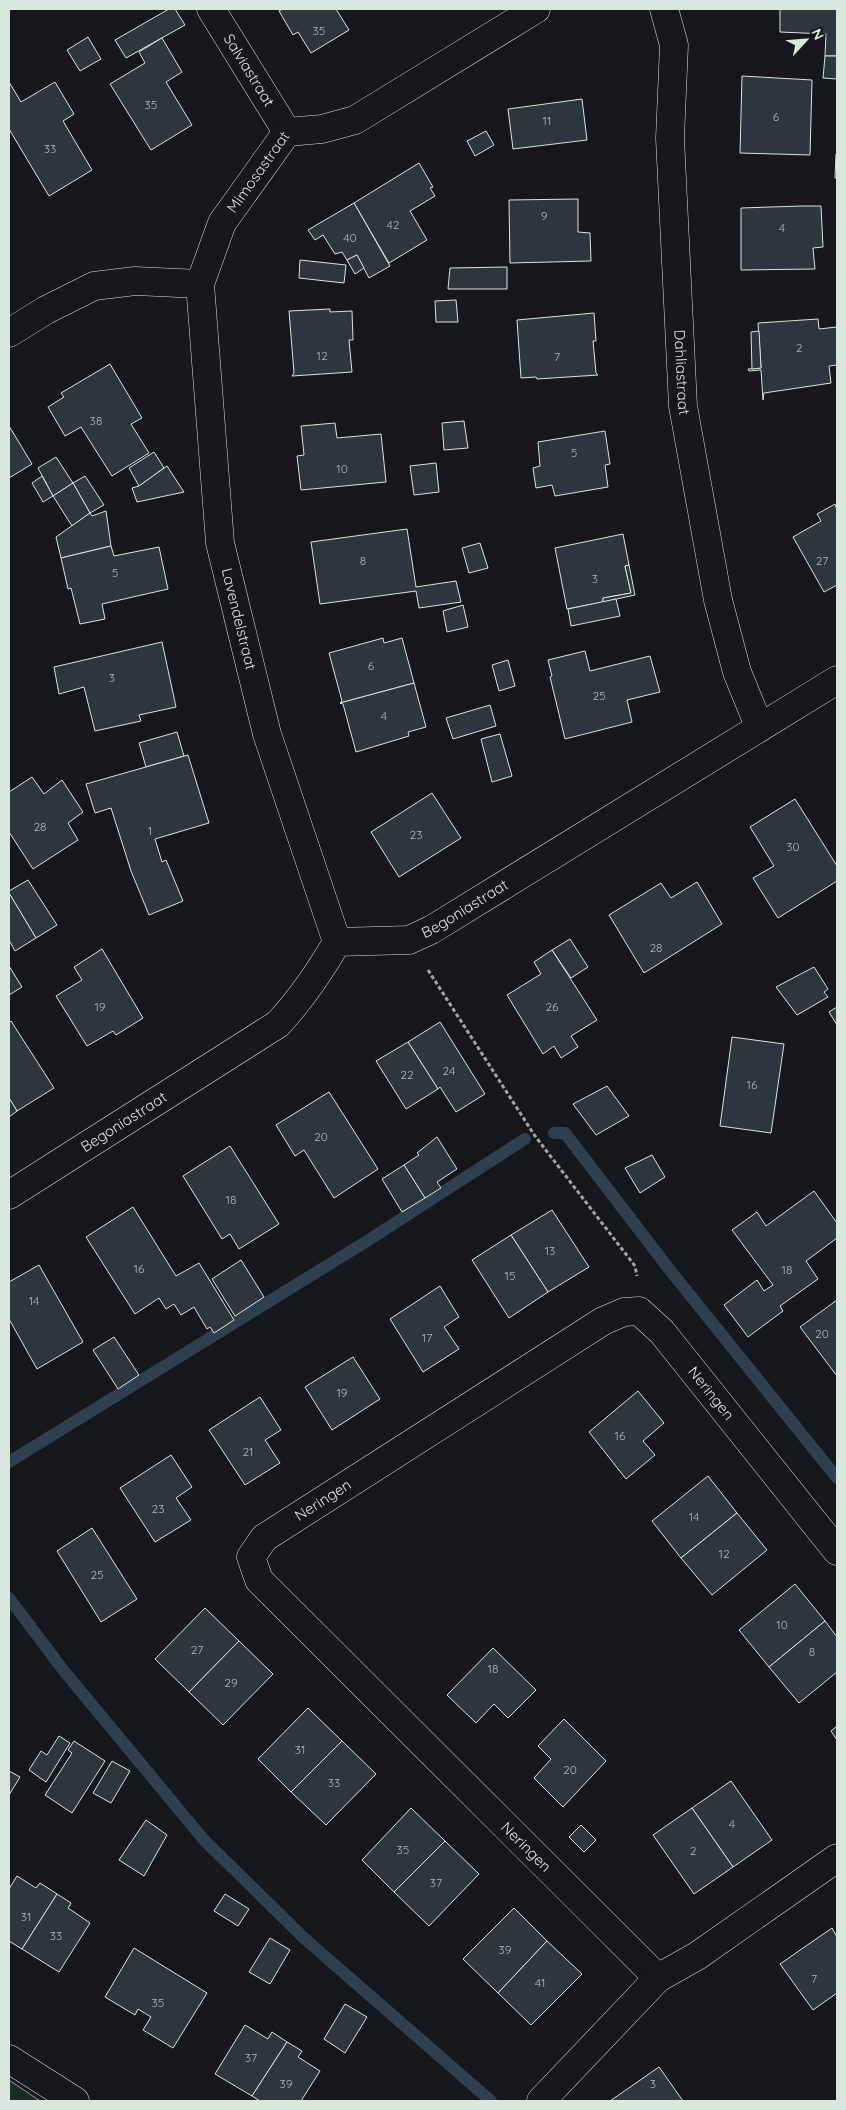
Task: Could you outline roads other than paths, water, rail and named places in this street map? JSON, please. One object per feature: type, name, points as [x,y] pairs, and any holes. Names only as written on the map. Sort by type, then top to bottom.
[{"type":"street","name":"Salviastraat","points":[[211,9],[287,132]]},
{"type":"street","name":"Mimosastraat","points":[[200,284],[222,223],[287,132],[322,130],[355,120],[536,9]]},
{"type":"street","name":"Dahliastraat","points":[[664,9],[674,45],[670,138],[683,406],[718,600],[737,672],[759,726]]},
{"type":"street","points":[[9,333],[46,310],[94,286],[136,281],[200,284]]},
{"type":"street","name":"Lavendelstraat","points":[[200,284],[220,542],[267,734],[337,942]]},
{"type":"street","name":"Begoniastraat","points":[[9,1195],[278,1024],[302,998],[337,942],[409,940],[431,930],[759,726],[837,680]]},
{"type":"street","name":"Neringen","points":[[658,1978],[259,1580],[251,1557],[264,1538],[603,1321],[624,1312],[639,1311],[662,1332],[837,1551]]},
{"type":"street","points":[[541,2101],[658,1978],[697,1956],[837,1858]]},
{"type":"street","points":[[9,2059],[76,2101]]},
{"type":"waterway","points":[[554,1133],[565,1133],[669,1269],[837,1478]]},
{"type":"waterway","points":[[9,1462],[367,1241],[525,1139]]},
{"type":"waterway","points":[[9,1598],[64,1671],[204,1840],[305,1939],[491,2101]]}]
